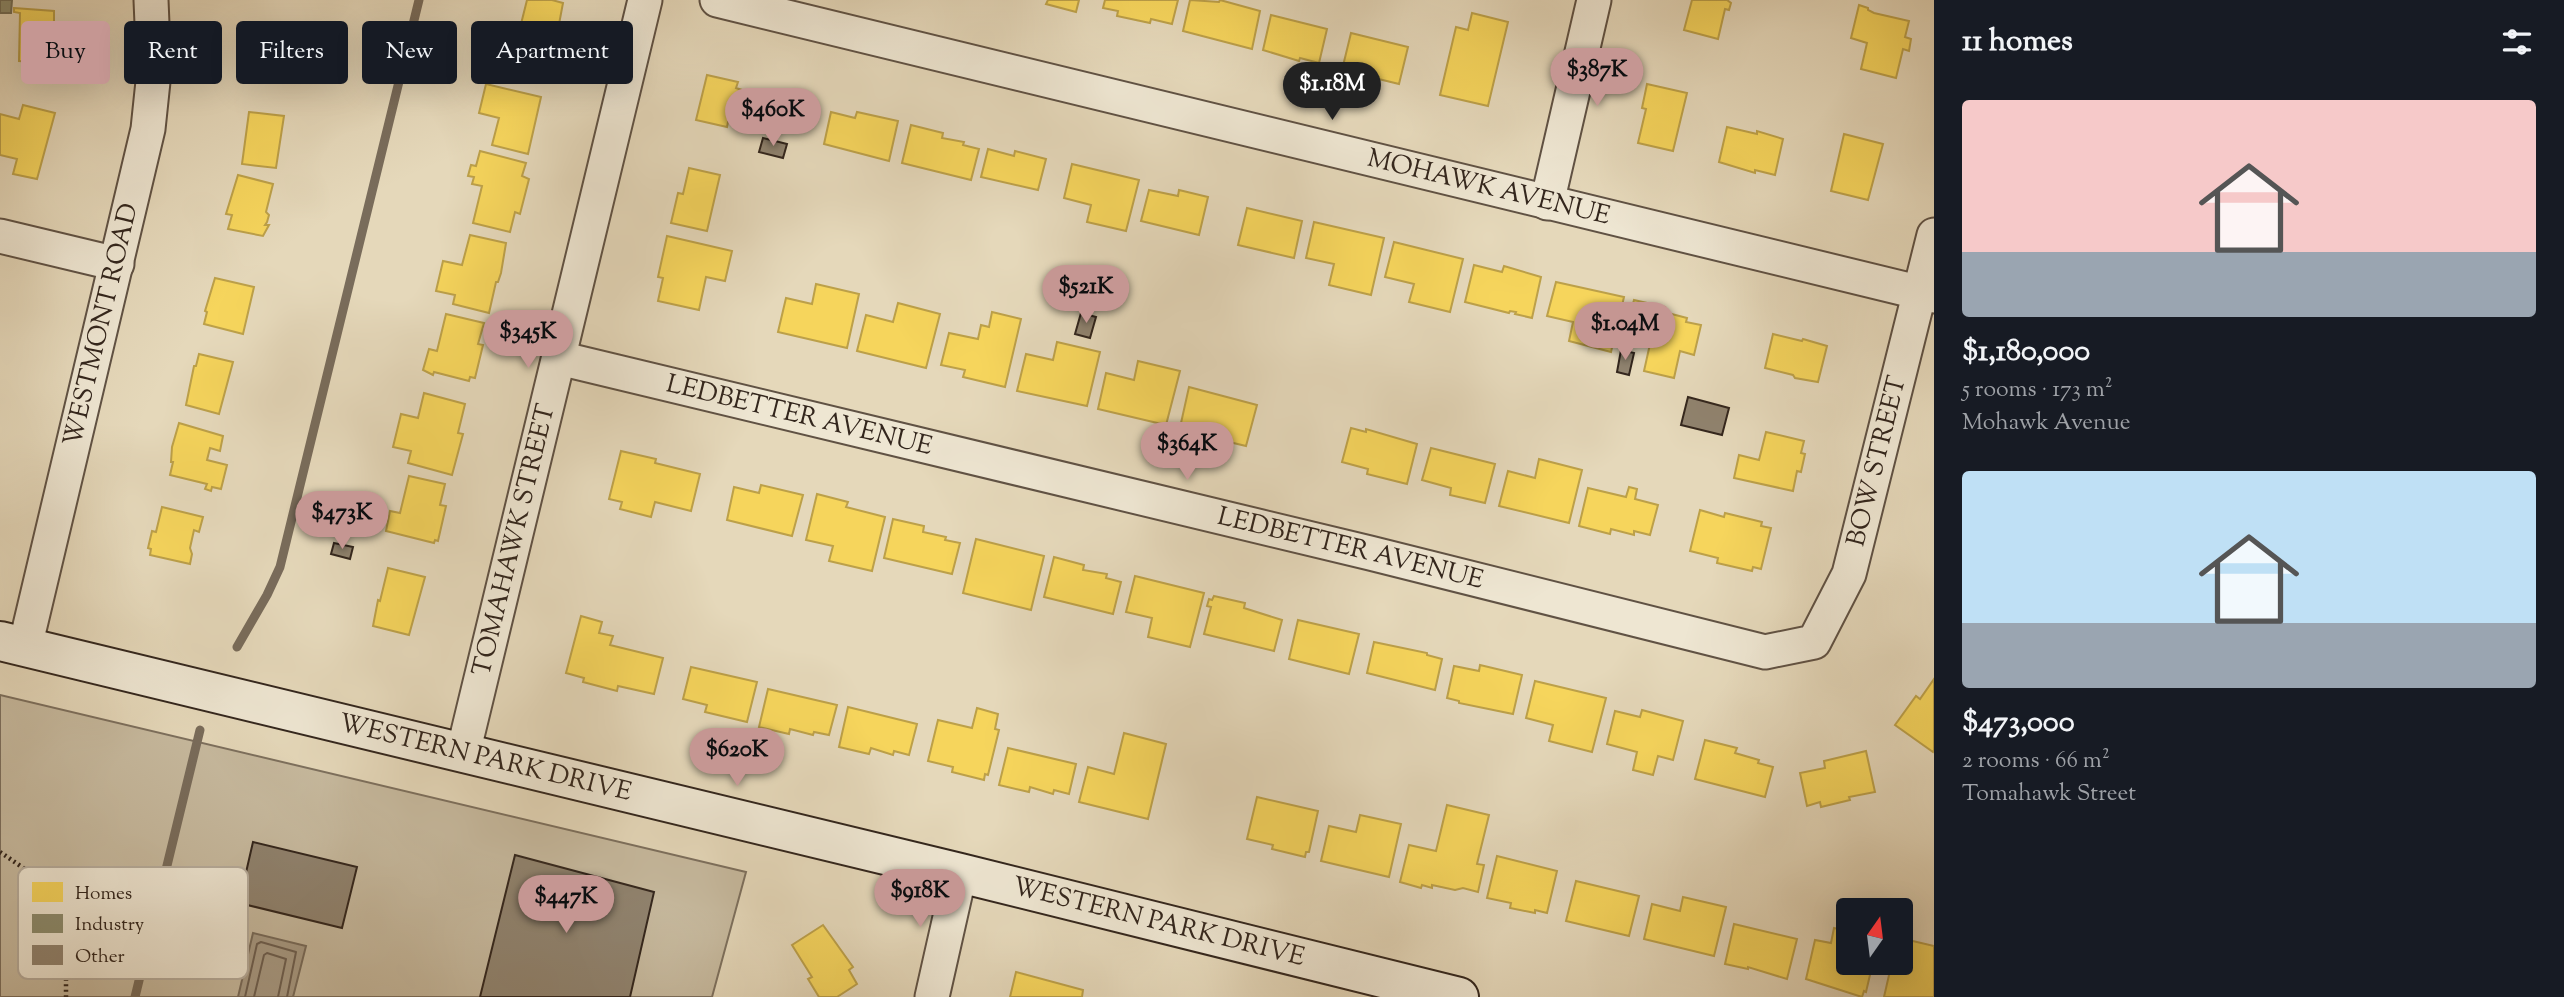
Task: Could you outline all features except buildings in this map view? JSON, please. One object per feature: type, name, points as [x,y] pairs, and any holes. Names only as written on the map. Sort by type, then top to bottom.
[{"type":"street","name":"WESTMONT ROAD","points":[[13,644],[117,264],[148,129],[153,72],[151,0]]},
{"type":"street","name":"TOMAHAWK STREET","points":[[463,753],[645,0]]},
{"type":"street","name":"MOHAWK AVENUE","points":[[717,0],[1927,295]]},
{"type":"street","points":[[1547,203],[1594,0]]},
{"type":"street","name":"BOW STREET","points":[[1814,642],[1849,573],[1927,295],[1934,235]]},
{"type":"street","points":[[0,236],[117,264]]},
{"type":"street","name":"LEDBETTER AVENUE","points":[[559,358],[1370,553],[1765,652],[1814,642]]},
{"type":"street","name":"WESTERN PARK DRIVE","points":[[13,644],[960,873],[1459,997]]},
{"type":"street","points":[[932,997],[960,873]]},
{"type":"path","points":[[0,852],[22,867]]},
{"type":"path","points":[[66,979],[66,997]]},
{"type":"shaded area","points":[[0,695],[746,872],[712,997],[0,997]]},
{"type":"water","points":[[253,933],[306,946],[293,997],[238,997],[242,979],[248,979],[248,954]]},
{"type":"waterway","points":[[237,647],[280,567],[419,0]]},
{"type":"waterway","points":[[167,867],[200,730]]},
{"type":"waterway","points":[[135,997],[139,979]]}]
